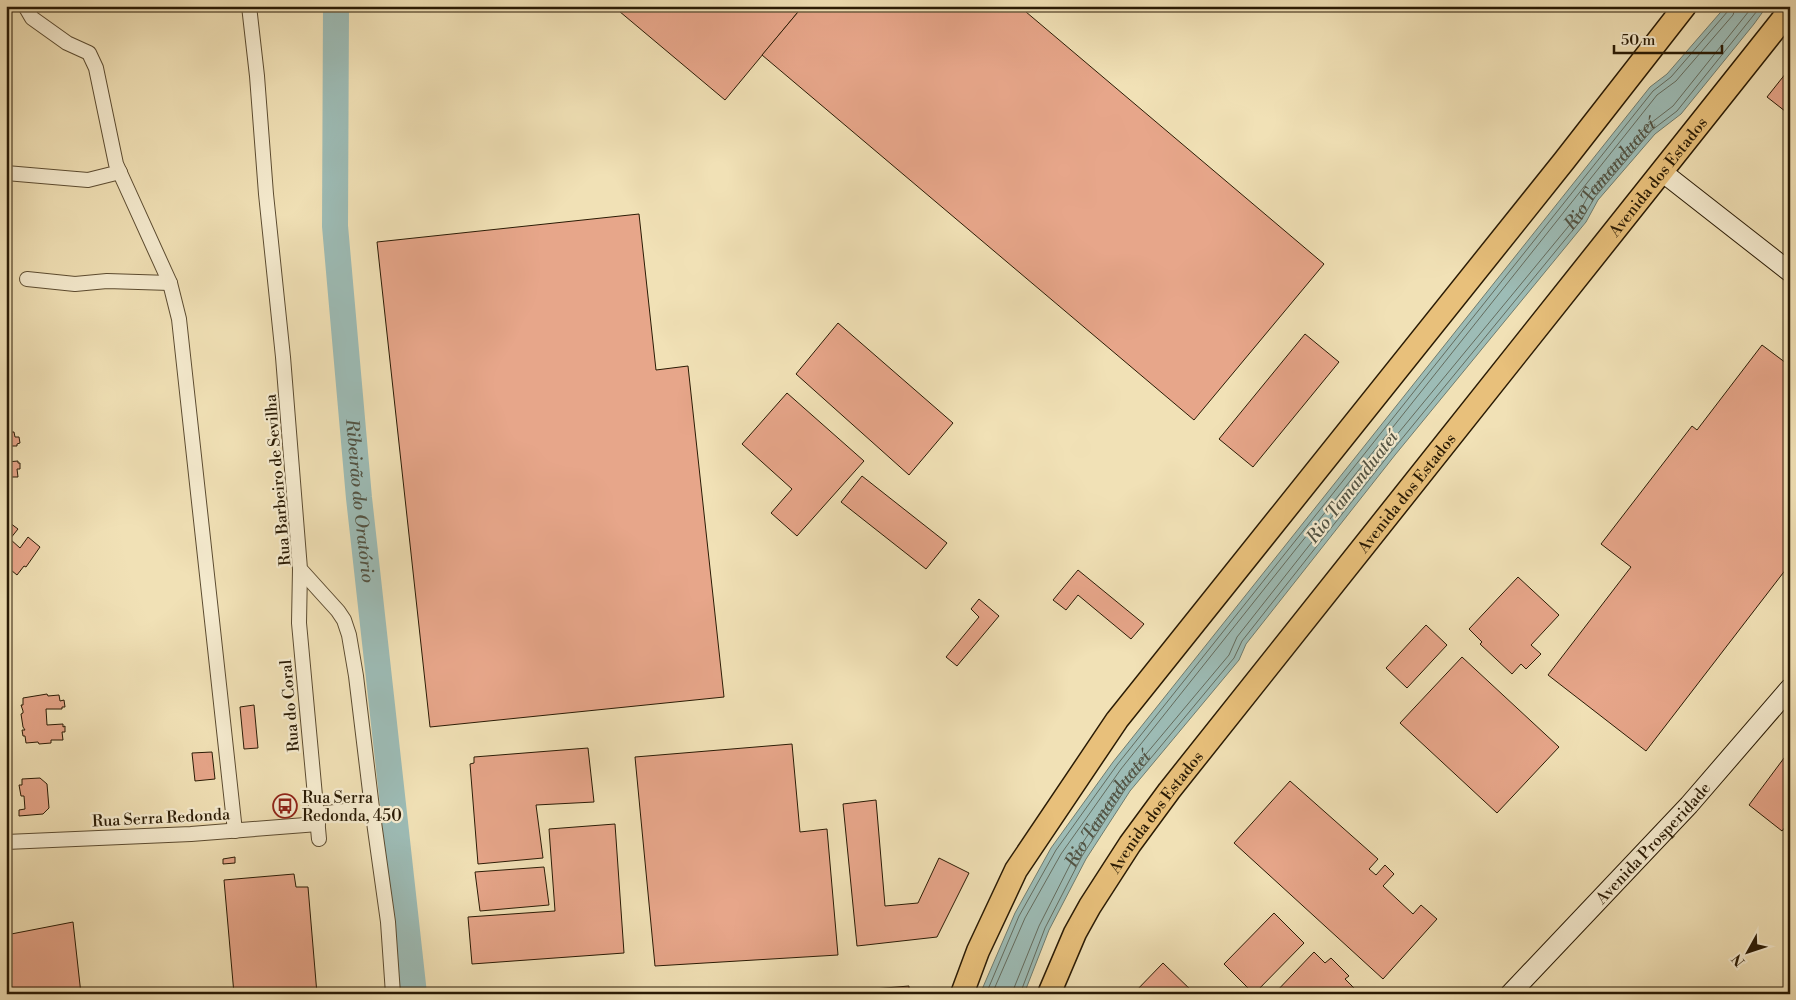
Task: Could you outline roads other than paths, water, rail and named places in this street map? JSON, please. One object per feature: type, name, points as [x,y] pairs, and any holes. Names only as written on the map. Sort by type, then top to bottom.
[{"type":"highway","points":[[962,994],[978,951],[1016,870],[1118,720],[1564,162],[1685,6]]},
{"type":"highway","name":"Avenida dos Estados","points":[[1049,994],[1075,933],[1130,844],[1660,171],[1790,10]]},
{"type":"main road","points":[[1660,171],[1790,272]]},
{"type":"main road","name":"Avenida Prosperidade","points":[[1510,994],[1689,804],[1790,688]]},
{"type":"street","points":[[26,6],[32,18],[67,43],[89,53],[96,68],[116,164],[170,282],[179,319],[235,831]]},
{"type":"street","name":"Rua Barbeiro de Sevilha","points":[[249,6],[281,338],[300,569],[338,610],[349,635],[388,922],[392,994]]},
{"type":"street","points":[[6,172],[88,180],[120,172]]},
{"type":"street","points":[[27,279],[75,284],[107,281],[170,282]]},
{"type":"street","name":"Rua do Coral","points":[[300,569],[299,623],[319,839]]},
{"type":"street","name":"Rua Serra Redonda","points":[[6,842],[235,831],[317,819],[372,808]]},
{"type":"water","name":"Rio Tamanduateí","points":[[1726,6],[1767,6],[1681,114],[1655,134],[1598,200],[1586,222],[1395,455],[1246,644],[1239,660],[1130,791],[1086,859],[1049,930],[1024,994],[980,994],[1015,913],[1051,848],[1113,762],[1650,87],[1667,74]]},
{"type":"waterway","name":"Ribeirão do Oratório","points":[[336,6],[335,226],[359,498],[414,994]]},
{"type":"place","name":"Rua Serra Redonda, 450","points":[[285,806]]}]
